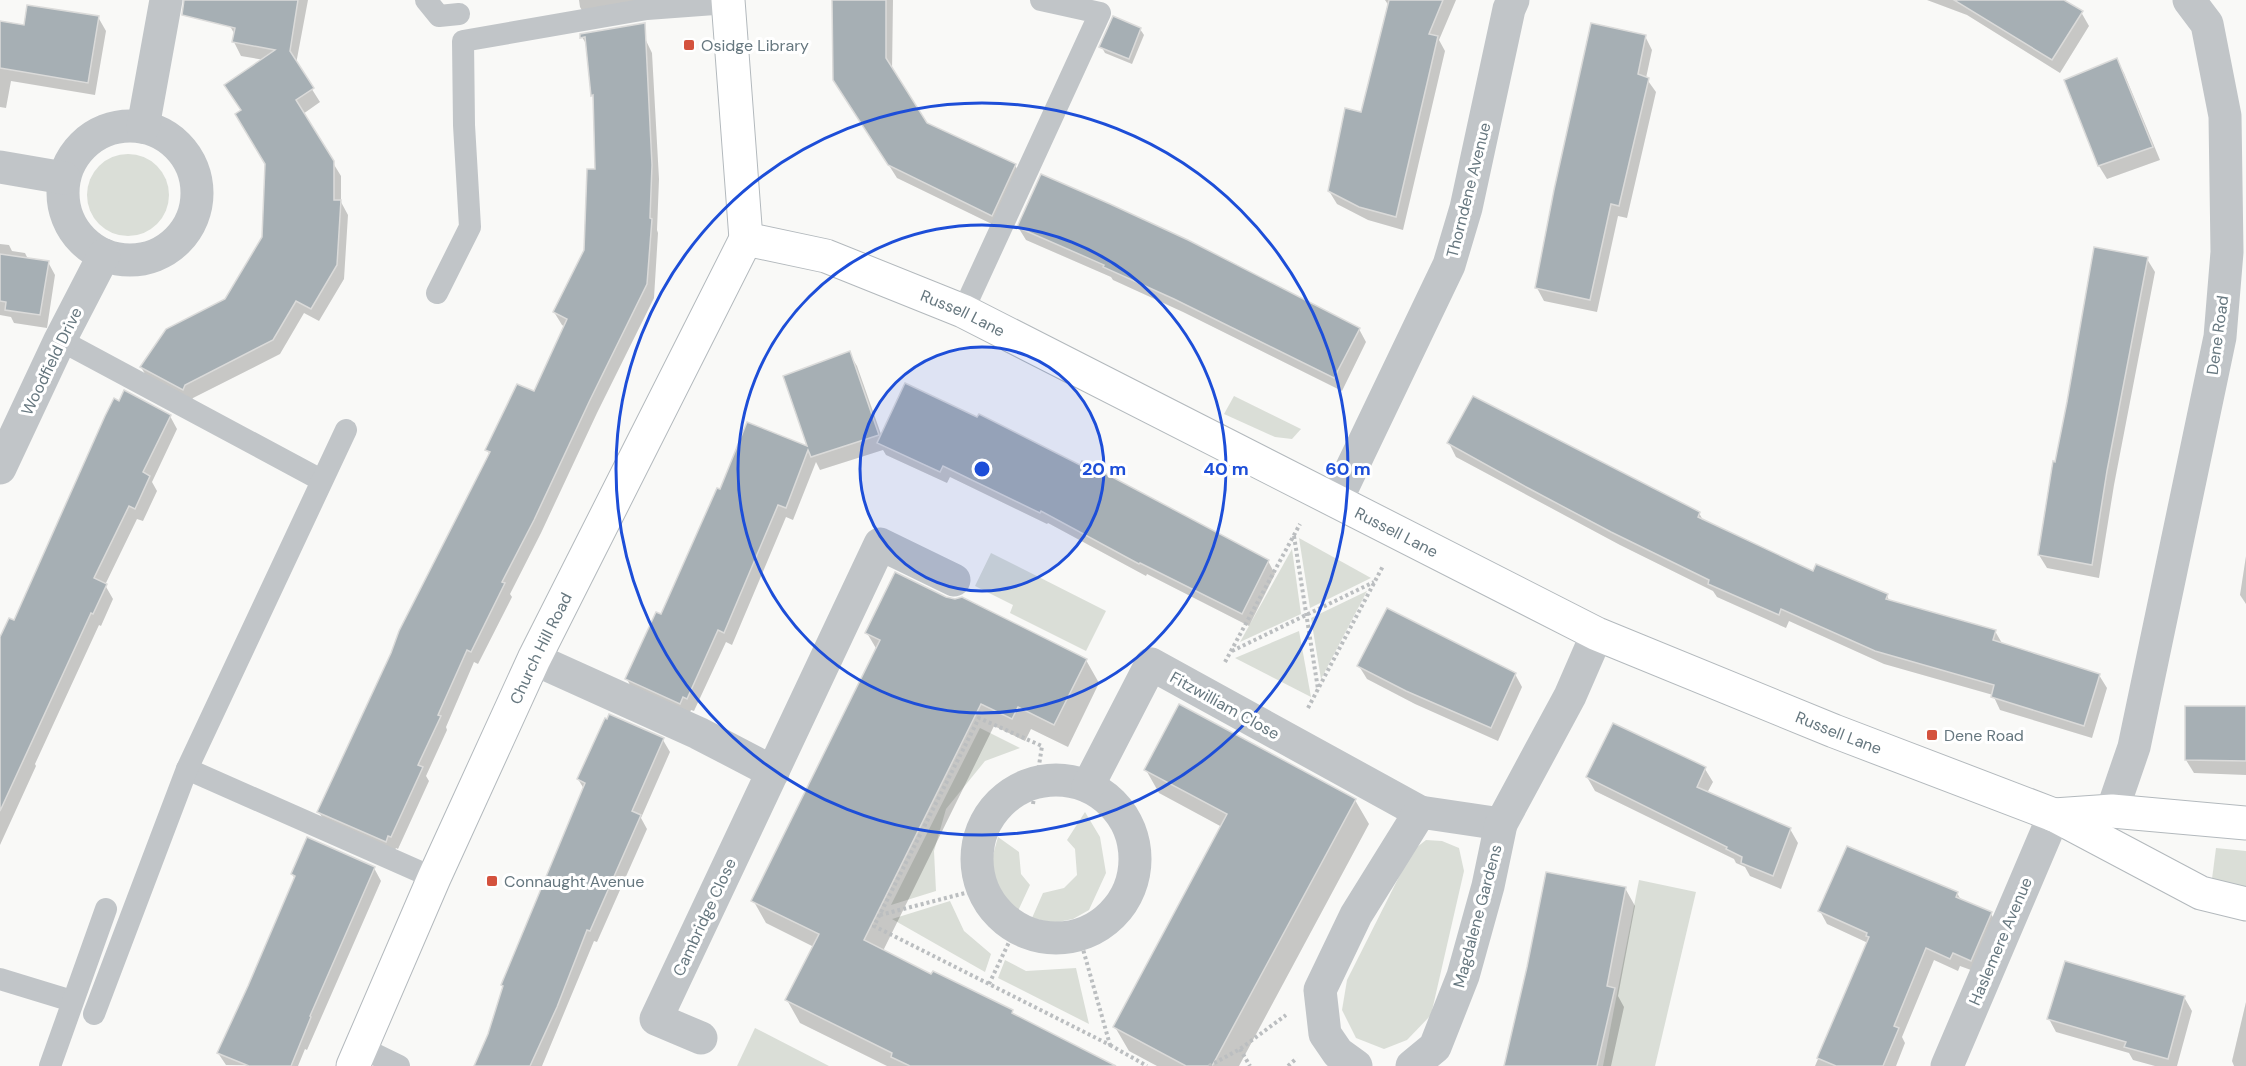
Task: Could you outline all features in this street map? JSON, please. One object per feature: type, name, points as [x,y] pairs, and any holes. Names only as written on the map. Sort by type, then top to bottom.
[{"type":"main road","points":[[728,1],[746,239]]},
{"type":"main road","name":"Russell Lane","points":[[746,239],[826,256],[963,311],[1597,634],[1834,731],[2054,815],[2201,892],[2246,904]]},
{"type":"main road","name":"Church Hill Road","points":[[357,1057],[434,878],[534,659],[746,239]]},
{"type":"main road","name":"Russell Lane","points":[[2054,815],[2112,811],[2246,823]]},
{"type":"street","points":[[143,127],[166,0]]},
{"type":"street","name":"Thorndene Avenue","points":[[1327,496],[1449,265],[1466,208],[1509,9],[1513,0]]},
{"type":"street","name":"Dene Road","points":[[2112,811],[2134,747],[2221,327],[2227,252],[2225,116],[2207,24],[2189,0]]},
{"type":"street","points":[[122,126],[143,127],[164,135],[181,150],[193,169],[197,191],[194,213],[184,233],[168,248],[148,258],[125,260],[104,255],[88,245],[75,231],[67,215],[63,196],[64,178],[72,159],[85,143],[102,132],[122,126]]},
{"type":"street","points":[[0,167],[64,178]]},
{"type":"street","name":"Woodfield Drive","points":[[0,468],[8,430],[60,340],[104,255]]},
{"type":"street","name":"Cambridge Close","points":[[701,1038],[656,1018],[880,544],[954,579]]},
{"type":"street","name":"Magdalene Gardens","points":[[1412,1066],[1435,1047],[1463,976],[1488,886],[1501,824],[1570,696],[1597,634]]},
{"type":"street","points":[[534,659],[698,733],[773,772]]},
{"type":"street","name":"Fitzwilliam Close","points":[[1088,786],[1151,664],[1420,812]]},
{"type":"street","points":[[1060,780],[1088,786],[1106,797],[1124,818],[1136,856],[1132,884],[1123,903],[1104,923],[1079,935],[1056,939],[1029,934],[1019,921],[994,910],[981,889],[976,865],[980,835],[993,810],[1011,793],[1034,793],[1060,780]]},
{"type":"street","points":[[1356,1066],[1338,1053],[1325,1034],[1320,990],[1356,915],[1420,812]]},
{"type":"street","name":"Magdalene Gardens","points":[[1420,812],[1501,824]]},
{"type":"street","name":"Haslemere Avenue","points":[[1947,1066],[2054,815]]},
{"type":"lane","points":[[426,0],[440,16],[459,14]]},
{"type":"lane","points":[[963,311],[1100,13],[1041,0]]},
{"type":"lane","points":[[437,293],[470,227],[464,125],[463,41],[647,9],[728,1]]},
{"type":"lane","points":[[60,340],[321,480]]},
{"type":"lane","points":[[94,1014],[187,769],[346,429]]},
{"type":"lane","points":[[187,769],[434,878]]},
{"type":"lane","points":[[50,1066],[106,909]]},
{"type":"lane","points":[[0,979],[72,1001]]},
{"type":"lane","points":[[357,1057],[399,1066]]},
{"type":"path","points":[[1207,695],[1294,536],[1327,496]]},
{"type":"path","points":[[1291,741],[1400,534]]},
{"type":"path","points":[[1294,536],[1318,690]]},
{"type":"path","points":[[1232,651],[1375,581]]},
{"type":"path","points":[[1034,793],[1042,746],[979,718],[874,926],[1110,1045],[1147,1066]]},
{"type":"path","points":[[880,915],[981,889]]},
{"type":"path","points":[[989,984],[1019,921]]},
{"type":"path","points":[[1079,935],[1110,1045]]},
{"type":"path","points":[[1209,1066],[1240,1049],[1320,990]]},
{"type":"path","points":[[1240,1049],[1250,1066]]},
{"type":"shaded area","points":[[128,154],[144,157],[157,166],[166,179],[169,195],[166,211],[157,224],[144,233],[128,236],[112,233],[99,224],[90,211],[87,195],[90,179],[99,166],[112,157]]},
{"type":"shaded area","points":[[1234,396],[1301,429],[1292,439],[1275,437],[1224,414]]},
{"type":"shaded area","points":[[1299,538],[1371,578],[1310,608]]},
{"type":"shaded area","points":[[1292,549],[1301,614],[1240,642]]},
{"type":"shaded area","points":[[991,553],[1106,611],[1086,651],[1010,613],[1013,605],[975,586]]},
{"type":"shaded area","points":[[1367,591],[1321,679],[1311,618]]},
{"type":"shaded area","points":[[1299,631],[1311,697],[1235,658]]},
{"type":"shaded area","points":[[980,728],[1020,748],[985,761],[946,809],[934,851],[936,891],[891,905]]},
{"type":"shaded area","points":[[1085,812],[1100,837],[1106,873],[1089,910],[1073,919],[1053,923],[1032,918],[1043,893],[1064,888],[1077,875],[1075,849],[1067,840]]},
{"type":"shaded area","points":[[998,837],[1019,852],[1021,874],[1030,885],[1017,913],[998,892],[991,862]]},
{"type":"shaded area","points":[[1426,840],[1442,841],[1459,848],[1464,871],[1431,1015],[1407,1040],[1384,1049],[1356,1038],[1342,1010],[1347,980],[1412,851]]},
{"type":"shaded area","points":[[2216,848],[2246,851],[2246,890],[2212,879]]},
{"type":"shaded area","points":[[1639,880],[1696,892],[1655,1066],[1603,1066]]},
{"type":"shaded area","points":[[950,901],[964,931],[991,954],[985,972],[892,919]]},
{"type":"shaded area","points":[[1005,960],[1026,971],[1076,968],[1089,1024],[998,978]]},
{"type":"shaded area","points":[[755,1028],[829,1066],[737,1066]]},
{"type":"building","points":[[184,0],[298,0],[290,51],[314,88],[296,100],[334,161],[334,200],[341,200],[337,265],[311,309],[296,301],[273,340],[185,385],[183,390],[140,367],[166,329],[225,299],[262,237],[265,164],[235,114],[241,110],[224,85],[275,50],[232,42],[235,28],[182,15]]},
{"type":"building","points":[[832,0],[886,0],[886,58],[927,123],[1016,164],[992,216],[888,165],[833,80]]},
{"type":"building","points":[[1389,0],[1443,0],[1429,34],[1438,36],[1396,217],[1359,207],[1328,191],[1345,108],[1361,112]]},
{"type":"building","points":[[1954,0],[2064,0],[2083,11],[2052,60]]},
{"type":"building","points":[[27,5],[99,16],[88,83],[0,68],[0,21],[24,25]]},
{"type":"building","points":[[1113,16],[1141,28],[1129,59],[1099,47]]},
{"type":"building","points":[[645,23],[652,165],[650,218],[652,219],[647,284],[502,582],[505,583],[471,652],[467,650],[438,715],[441,716],[418,765],[423,767],[391,837],[388,836],[386,842],[317,812],[399,631],[490,452],[485,450],[517,384],[534,391],[567,319],[553,312],[584,250],[587,169],[595,169],[593,95],[591,96],[585,37],[580,38],[580,34]]},
{"type":"building","points":[[1591,23],[1646,35],[1638,74],[1649,78],[1619,206],[1611,204],[1590,300],[1535,288]]},
{"type":"building","points":[[2117,58],[2153,147],[2098,166],[2064,80]]},
{"type":"building","points":[[1041,174],[1188,240],[1360,328],[1334,378],[1174,299],[1103,267],[1104,265],[1017,227]]},
{"type":"building","points":[[2094,247],[2148,257],[2107,471],[2092,565],[2038,555],[2053,461],[2055,462],[2067,402]]},
{"type":"building","points":[[0,254],[49,261],[40,315],[5,310],[6,302],[0,301]]},
{"type":"building","points":[[850,351],[879,435],[811,457],[808,450],[786,508],[778,505],[724,633],[718,630],[687,699],[683,697],[680,704],[625,679],[656,612],[661,614],[717,488],[720,489],[747,422],[807,446],[783,376]]},
{"type":"building","points":[[905,383],[977,417],[979,414],[1080,465],[1082,461],[1269,560],[1242,614],[1139,564],[1041,511],[1040,513],[943,466],[940,472],[877,443]]},
{"type":"building","points":[[124,390],[171,415],[143,472],[150,476],[135,509],[129,506],[94,578],[107,584],[93,614],[91,613],[0,811],[0,637],[9,618],[14,620],[114,398],[119,401]]},
{"type":"building","points":[[1473,396],[1700,512],[1698,517],[1813,571],[1816,564],[1888,594],[1886,599],[1996,630],[1993,640],[2100,674],[2084,726],[1991,697],[1994,685],[1875,651],[1781,609],[1779,615],[1708,584],[1709,580],[1528,488],[1447,443]]},
{"type":"building","points":[[895,572],[946,597],[955,599],[962,597],[1087,659],[1054,725],[1018,707],[1012,719],[981,704],[864,940],[931,974],[933,971],[1013,1010],[1012,1013],[1116,1066],[910,1066],[891,1057],[892,1053],[785,1000],[819,934],[751,901],[880,640],[865,633]]},
{"type":"building","points":[[1387,608],[1516,673],[1491,728],[1406,691],[1357,666]]},
{"type":"building","points":[[1179,704],[1356,799],[1212,1066],[1186,1066],[1113,1027],[1227,814],[1144,770]]},
{"type":"building","points":[[2185,706],[2246,706],[2246,761],[2185,760]]},
{"type":"building","points":[[609,714],[664,738],[632,811],[641,815],[590,931],[587,930],[557,1007],[530,1066],[474,1066],[488,1034],[503,986],[501,985],[585,783],[577,779],[605,718],[607,719]]},
{"type":"building","points":[[1613,723],[1706,767],[1697,787],[1791,828],[1773,876],[1741,863],[1742,857],[1726,849],[1727,847],[1586,777]]},
{"type":"building","points":[[307,837],[375,867],[310,1016],[291,1066],[249,1066],[217,1053],[295,876],[291,874]]},
{"type":"building","points":[[1847,846],[1958,892],[1956,897],[1992,912],[1971,961],[1953,953],[1950,959],[1926,948],[1894,1026],[1899,1028],[1883,1066],[1836,1066],[1817,1058],[1869,937],[1866,936],[1867,933],[1818,911]]},
{"type":"building","points":[[1546,872],[1626,887],[1607,986],[1615,988],[1597,1066],[1504,1066]]},
{"type":"building","points":[[2065,961],[2185,996],[2168,1059],[2124,1047],[2126,1042],[2047,1019]]},
{"type":"place","name":"Osidge Library","points":[[689,45]]},
{"type":"place","name":"Dene Road","points":[[1932,735]]},
{"type":"place","name":"Connaught Avenue","points":[[492,881]]}]
